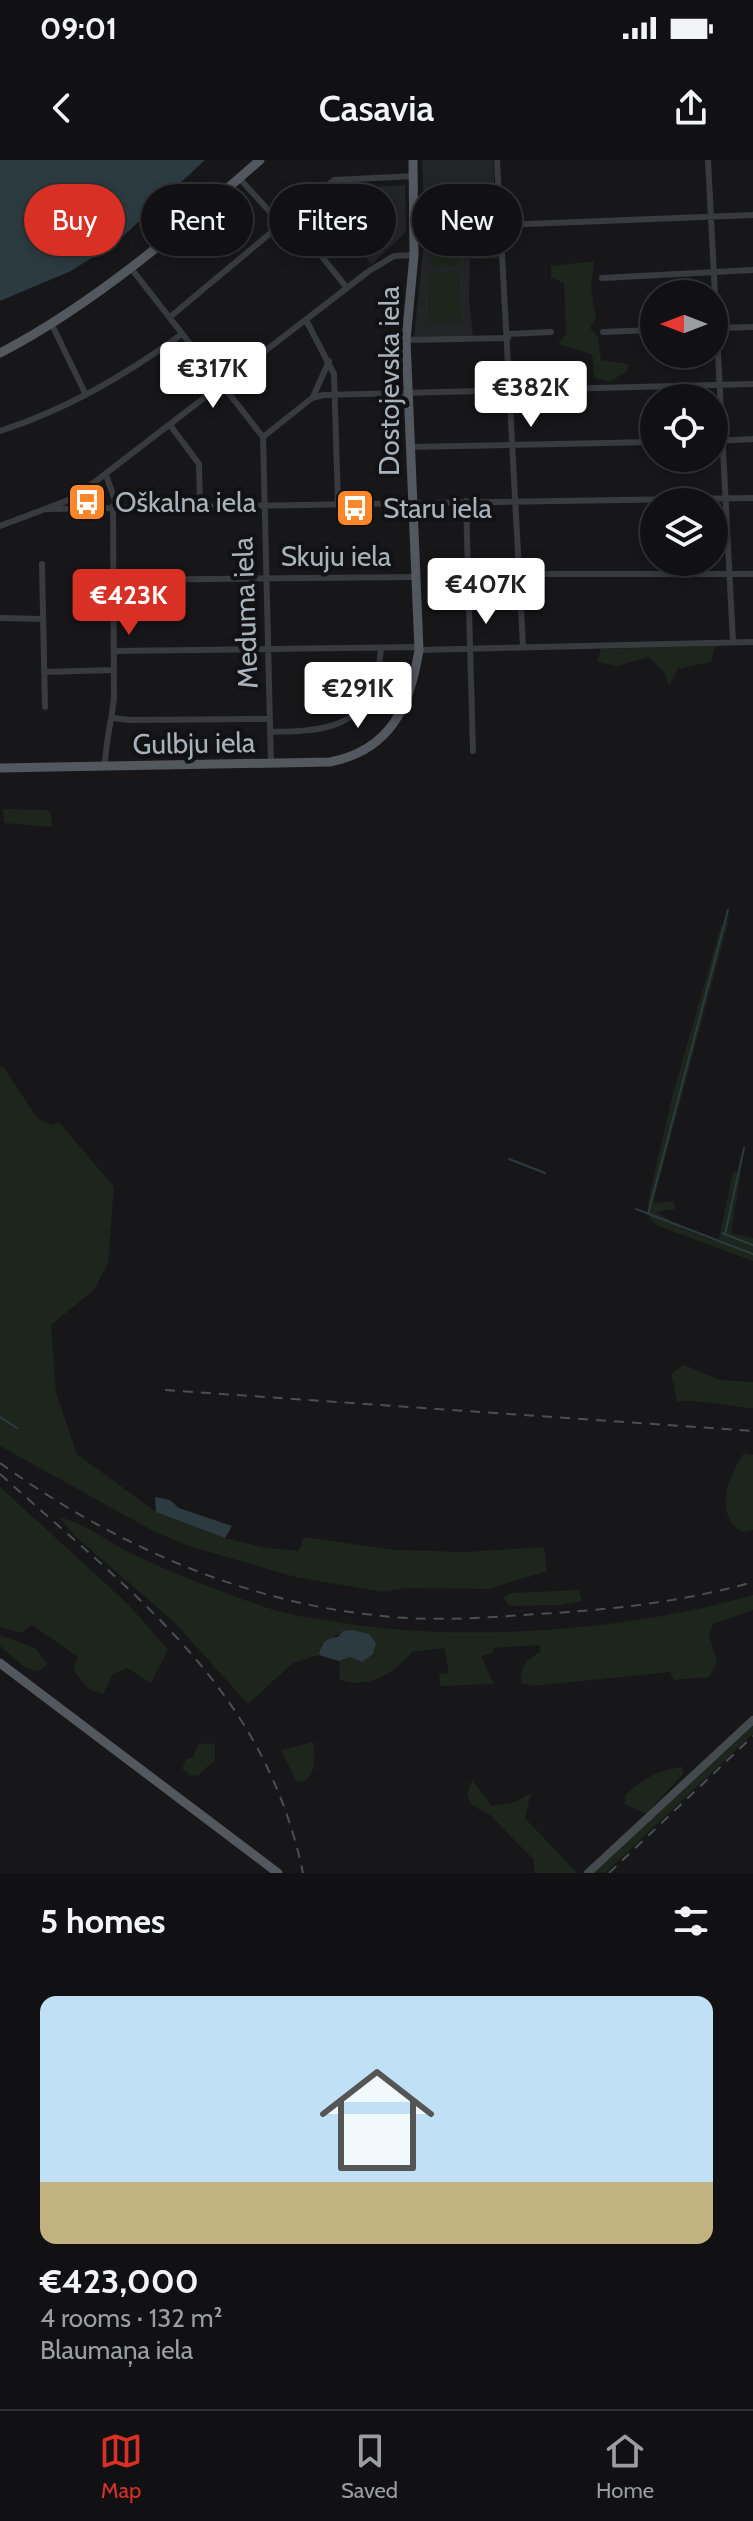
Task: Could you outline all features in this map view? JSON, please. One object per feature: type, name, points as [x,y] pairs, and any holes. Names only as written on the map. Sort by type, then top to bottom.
[{"type":"main road","points":[[0,353],[130,267],[260,160]]},
{"type":"main road","name":"Dostojevska iela","points":[[413,160],[414,184]]},
{"type":"main road","name":"Dostojevska iela","points":[[414,256],[406,340],[418,648]]},
{"type":"main road","name":"Gulbju iela","points":[[0,768],[271,764],[346,759],[364,751],[383,736],[407,701],[418,648]]},
{"type":"main road","points":[[0,1663],[278,1873]]},
{"type":"main road","points":[[588,1873],[753,1720]]},
{"type":"street","points":[[497,160],[498,184]]},
{"type":"street","points":[[708,160],[713,280]]},
{"type":"street","points":[[329,184],[334,180],[414,176]]},
{"type":"street","points":[[239,178],[269,211]]},
{"type":"street","points":[[522,224],[753,215]]},
{"type":"street","points":[[170,317],[269,236]]},
{"type":"street","points":[[0,526],[76,495],[347,288],[394,256],[412,255]]},
{"type":"street","points":[[321,256],[347,288]]},
{"type":"street","points":[[503,256],[523,647]]},
{"type":"street","points":[[130,267],[263,437],[312,398],[329,361]]},
{"type":"street","points":[[602,278],[753,270]]},
{"type":"street","points":[[306,320],[329,361],[335,394],[338,504]]},
{"type":"street","points":[[50,322],[86,395]]},
{"type":"street","points":[[728,328],[753,327]]},
{"type":"street","points":[[603,332],[640,331]]},
{"type":"street","points":[[406,340],[551,332]]},
{"type":"street","points":[[0,431],[86,395],[138,366],[182,334]]},
{"type":"street","points":[[728,385],[753,384]]},
{"type":"street","points":[[312,398],[335,394],[640,387]]},
{"type":"street","points":[[170,425],[196,457],[202,470],[200,505]]},
{"type":"street","name":"Meduma iela","points":[[263,437],[271,764]]},
{"type":"street","points":[[728,440],[753,439]]},
{"type":"street","points":[[409,447],[640,442]]},
{"type":"street","points":[[105,767],[107,732],[113,718],[115,651],[115,506],[106,475]]},
{"type":"street","points":[[728,498],[753,498]]},
{"type":"street","points":[[47,509],[640,499]]},
{"type":"street","points":[[466,501],[473,751]]},
{"type":"street","points":[[42,564],[45,707]]},
{"type":"street","points":[[519,574],[640,574]]},
{"type":"street","points":[[733,642],[728,574],[753,574]]},
{"type":"street","name":"Skuju iela","points":[[113,580],[415,577]]},
{"type":"street","points":[[0,618],[42,619]]},
{"type":"street","points":[[115,651],[753,642]]},
{"type":"street","points":[[270,732],[319,730],[349,718],[372,693],[381,649]]},
{"type":"street","points":[[44,672],[114,670]]},
{"type":"street","points":[[113,718],[270,719]]},
{"type":"shaded area","points":[[0,160],[205,160],[179,184],[141,184],[141,220],[125,234],[125,184],[24,184],[24,256],[94,256],[71,271],[0,301]]},
{"type":"shaded area","points":[[422,160],[493,160],[494,184],[423,184]]},
{"type":"shaded area","points":[[405,185],[406,232],[396,241],[396,186]]},
{"type":"shaded area","points":[[365,256],[381,256],[371,265]]},
{"type":"shaded area","points":[[423,256],[498,256],[470,258],[469,299],[473,337],[414,338]]},
{"type":"shaded area","points":[[430,256],[459,256],[460,266],[431,268]]},
{"type":"shaded area","points":[[466,256],[501,256],[501,259],[466,259]]},
{"type":"shaded area","points":[[594,261],[591,289],[596,319],[590,328],[598,337],[601,360],[628,364],[627,371],[610,382],[594,378],[592,354],[558,344],[566,333],[564,283],[551,278],[551,266]]},
{"type":"shaded area","points":[[459,271],[462,321],[429,322],[427,273]]},
{"type":"shaded area","points":[[715,646],[711,662],[678,669],[669,686],[664,672],[649,657],[618,666],[597,662],[601,649]]},
{"type":"shaded area","points":[[3,809],[47,810],[51,814],[52,827],[4,823]]},
{"type":"shaded area","points":[[730,916],[653,1203],[674,1201],[675,1209],[656,1212],[684,1229],[714,1241],[719,1238],[733,1172],[741,1172],[731,1233],[753,1238],[753,1261],[658,1226],[650,1219],[648,1202],[672,1097],[721,926]]},
{"type":"shaded area","points":[[0,1067],[4,1068],[37,1118],[51,1125],[59,1122],[114,1187],[108,1263],[94,1290],[51,1325],[56,1393],[77,1454],[156,1512],[225,1538],[261,1547],[299,1551],[304,1537],[395,1550],[464,1552],[544,1547],[547,1571],[489,1589],[406,1588],[383,1592],[295,1577],[189,1546],[153,1531],[0,1446]]},
{"type":"shaded area","points":[[684,1365],[720,1380],[753,1382],[753,1408],[677,1402],[671,1374]]},
{"type":"shaded area","points":[[744,1453],[753,1455],[753,1530],[742,1532],[733,1524],[725,1505],[733,1472]]},
{"type":"shaded area","points":[[0,1487],[129,1605],[168,1650],[151,1683],[127,1668],[113,1674],[103,1694],[88,1689],[73,1670],[78,1657],[32,1625],[21,1633],[0,1627]]},
{"type":"shaded area","points":[[155,1497],[170,1500],[179,1508],[232,1526],[225,1538],[156,1512]]},
{"type":"shaded area","points":[[59,1517],[151,1562],[216,1589],[274,1610],[337,1622],[438,1632],[546,1630],[654,1617],[753,1595],[753,1610],[713,1624],[709,1635],[717,1662],[709,1677],[674,1680],[670,1672],[532,1686],[521,1683],[525,1664],[540,1652],[540,1645],[493,1648],[494,1653],[481,1656],[494,1684],[440,1686],[439,1674],[449,1673],[444,1648],[412,1652],[380,1678],[350,1683],[340,1680],[339,1661],[350,1657],[353,1630],[344,1631],[321,1645],[319,1655],[293,1663],[248,1704],[173,1621],[76,1537]]},
{"type":"shaded area","points":[[579,1590],[582,1601],[560,1605],[509,1606],[503,1598],[511,1593]]},
{"type":"shaded area","points":[[343,1631],[369,1634],[376,1643],[373,1654],[362,1662],[350,1657],[339,1661],[319,1655],[327,1640],[338,1637]]},
{"type":"shaded area","points":[[0,1635],[35,1648],[47,1664],[38,1672],[24,1667],[0,1646]]},
{"type":"shaded area","points":[[753,1726],[753,1734],[605,1873],[593,1873]]},
{"type":"shaded area","points":[[313,1742],[313,1769],[304,1782],[296,1781],[281,1750]]},
{"type":"shaded area","points":[[215,1744],[215,1760],[199,1775],[192,1776],[182,1769],[186,1759],[193,1757],[198,1745]]},
{"type":"shaded area","points":[[682,1767],[683,1774],[646,1814],[625,1804],[625,1796],[644,1780]]},
{"type":"shaded area","points":[[472,1780],[492,1806],[515,1802],[531,1793],[525,1818],[577,1873],[534,1873],[534,1860],[490,1815],[472,1805],[467,1795]]},
{"type":"waterway","points":[[648,1214],[728,910]]},
{"type":"waterway","points":[[725,1234],[744,1148]]},
{"type":"waterway","points":[[509,1159],[545,1173]]},
{"type":"waterway","points":[[636,1209],[753,1254]]},
{"type":"waterway","points":[[722,1233],[753,1245]]},
{"type":"waterway","points":[[0,1417],[17,1428]]},
{"type":"railway","points":[[165,1390],[753,1431]]},
{"type":"railway","points":[[0,1463],[42,1492],[130,1542],[224,1581],[322,1607],[414,1618],[496,1617],[646,1604],[753,1582]]},
{"type":"railway","points":[[0,1474],[144,1604],[187,1649],[225,1697],[258,1749],[284,1807],[303,1873]]},
{"type":"railway","points":[[609,1873],[753,1736]]},
{"type":"place","name":"Oškalna iela","points":[[87,502]]},
{"type":"place","name":"Staru iela","points":[[355,508]]}]
